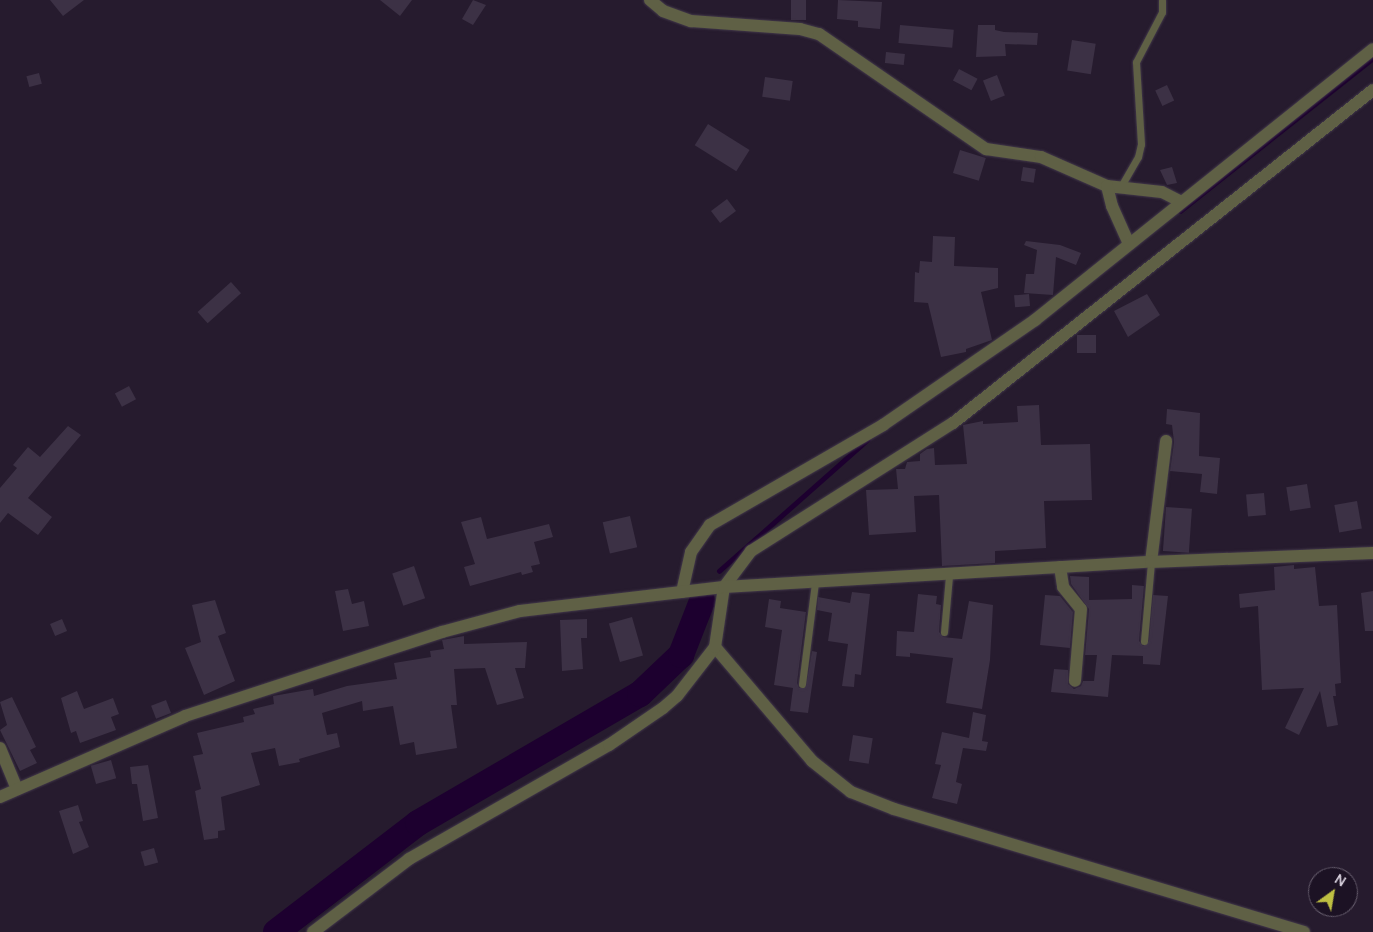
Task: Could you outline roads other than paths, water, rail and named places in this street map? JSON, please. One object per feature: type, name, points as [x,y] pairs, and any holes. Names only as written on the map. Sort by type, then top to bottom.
[{"type":"street","points":[[650,0],[663,11],[691,21],[800,28],[819,34],[986,149],[1051,160],[1107,186],[1162,192],[1182,202]]},
{"type":"street","points":[[682,592],[691,552],[710,525],[883,425],[1035,320],[1373,50]]},
{"type":"street","points":[[313,932],[409,859],[640,726],[677,696],[715,647],[724,587],[751,551],[978,406],[1373,90]]},
{"type":"street","points":[[1107,186],[1112,206],[1129,244]]},
{"type":"street","points":[[1151,562],[1166,441]]},
{"type":"street","points":[[0,797],[185,716],[484,619],[565,604],[724,587],[949,576],[1151,562],[1373,553]]},
{"type":"street","points":[[1060,567],[1062,587],[1081,609],[1075,681]]},
{"type":"street","points":[[715,647],[812,762],[851,792],[912,814],[1304,932]]},
{"type":"street","points":[[0,748],[17,789]]},
{"type":"lane","points":[[1120,188],[1138,157],[1141,144],[1136,62],[1162,12],[1162,0]]},
{"type":"lane","points":[[1144,641],[1151,562]]},
{"type":"lane","points":[[944,632],[949,576]]},
{"type":"lane","points":[[802,684],[815,582]]},
{"type":"waterway","points":[[1180,211],[1373,58]]},
{"type":"waterway","points":[[719,571],[867,440]]},
{"type":"waterway","points":[[276,932],[418,823],[640,694],[681,655],[702,601]]}]
